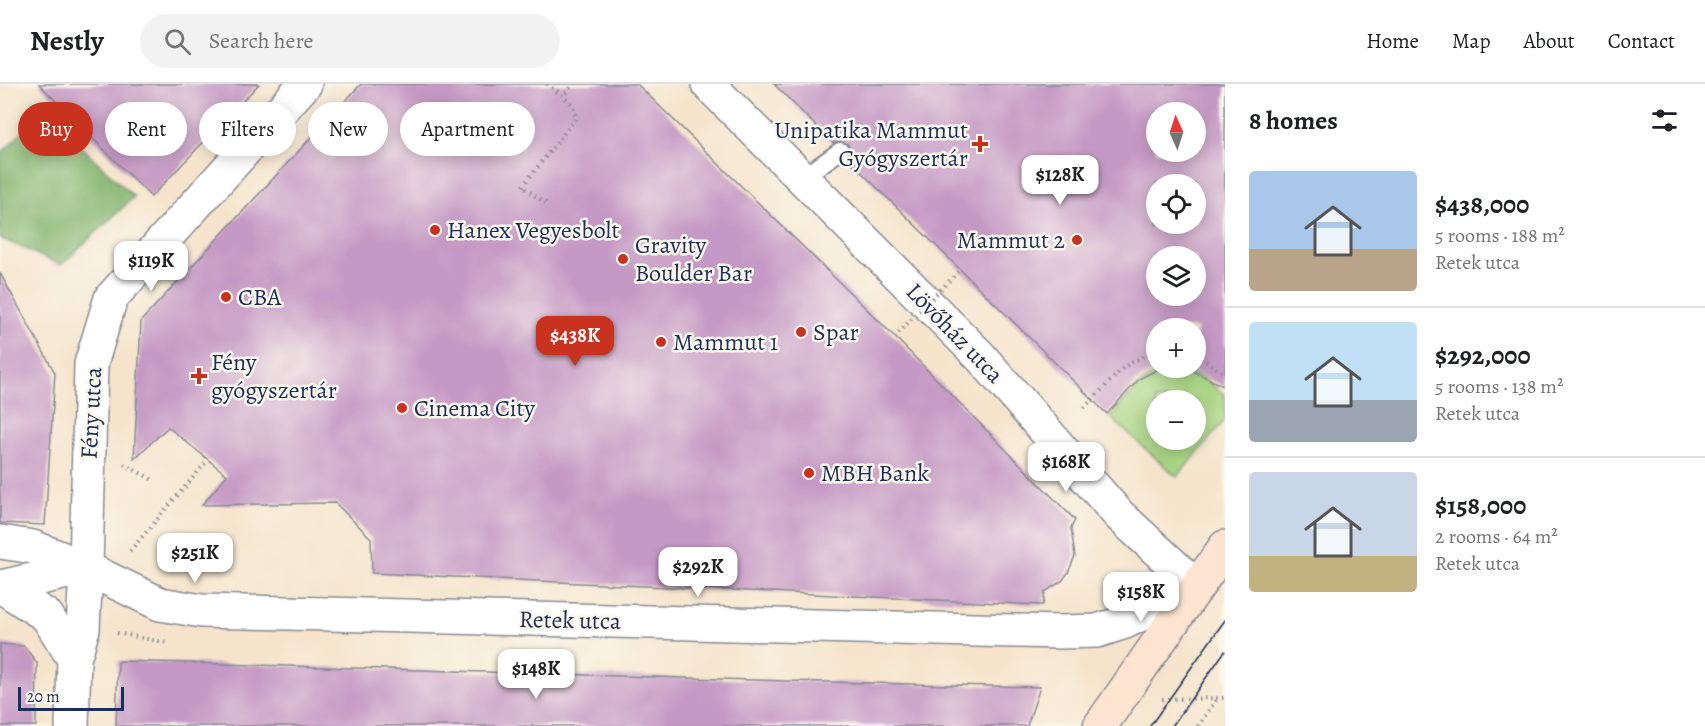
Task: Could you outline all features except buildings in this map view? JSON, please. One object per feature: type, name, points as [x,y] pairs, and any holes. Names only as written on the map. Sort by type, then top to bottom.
[{"type":"main road","points":[[1100,726],[1225,547]]},
{"type":"street","name":"Fény utca","points":[[72,726],[74,659],[83,630],[91,364],[111,298],[305,84]]},
{"type":"street","name":"Lövőház utca","points":[[708,84],[980,356],[1119,515],[1197,586]]},
{"type":"street","name":"Retek utca","points":[[0,542],[33,547],[86,568],[160,604],[202,611],[1060,632],[1097,631],[1125,622],[1197,586]]},
{"type":"street","points":[[1,587],[86,568]]},
{"type":"street","points":[[1,587],[47,616],[74,659]]},
{"type":"lane","points":[[802,178],[840,151]]},
{"type":"path","points":[[546,203],[522,187],[576,118],[574,107],[548,84]]},
{"type":"path","points":[[563,96],[572,84]]},
{"type":"path","points":[[894,337],[960,270]]},
{"type":"path","points":[[1084,408],[1125,366],[1146,355]]},
{"type":"path","points":[[1206,361],[1225,374]]},
{"type":"path","points":[[126,556],[208,460]]},
{"type":"path","points":[[120,462],[153,480]]},
{"type":"path","points":[[1125,688],[1168,700],[1225,698]]},
{"type":"path","points":[[1198,726],[1216,699]]},
{"type":"green space","points":[[18,136],[18,156],[91,156],[134,197],[61,265],[0,238],[0,155]]},
{"type":"green space","points":[[1149,378],[1203,378],[1225,395],[1225,420],[1206,443],[1206,390],[1146,390],[1146,449],[1110,417],[1140,384]]},
{"type":"green space","points":[[1147,450],[1200,450],[1177,477]]},
{"type":"tram line","points":[[1150,726],[1225,620]]},
{"type":"tram line","points":[[1172,726],[1225,651]]},
{"type":"place","name":"Unipatika Mammut Gyógyszertár","points":[[980,144]]},
{"type":"place","name":"Hanex Vegyesbolt","points":[[435,230]]},
{"type":"place","name":"Mammut 2","points":[[1077,240]]},
{"type":"place","name":"Gravity Boulder Bar","points":[[623,259]]},
{"type":"place","name":"CBA","points":[[226,297]]},
{"type":"place","name":"Spar","points":[[801,332]]},
{"type":"place","name":"Mammut 1","points":[[661,342]]},
{"type":"place","name":"Fény gyógyszertár","points":[[199,376]]},
{"type":"place","name":"Cinema City","points":[[402,408]]},
{"type":"place","name":"MBH Bank","points":[[809,473]]}]
